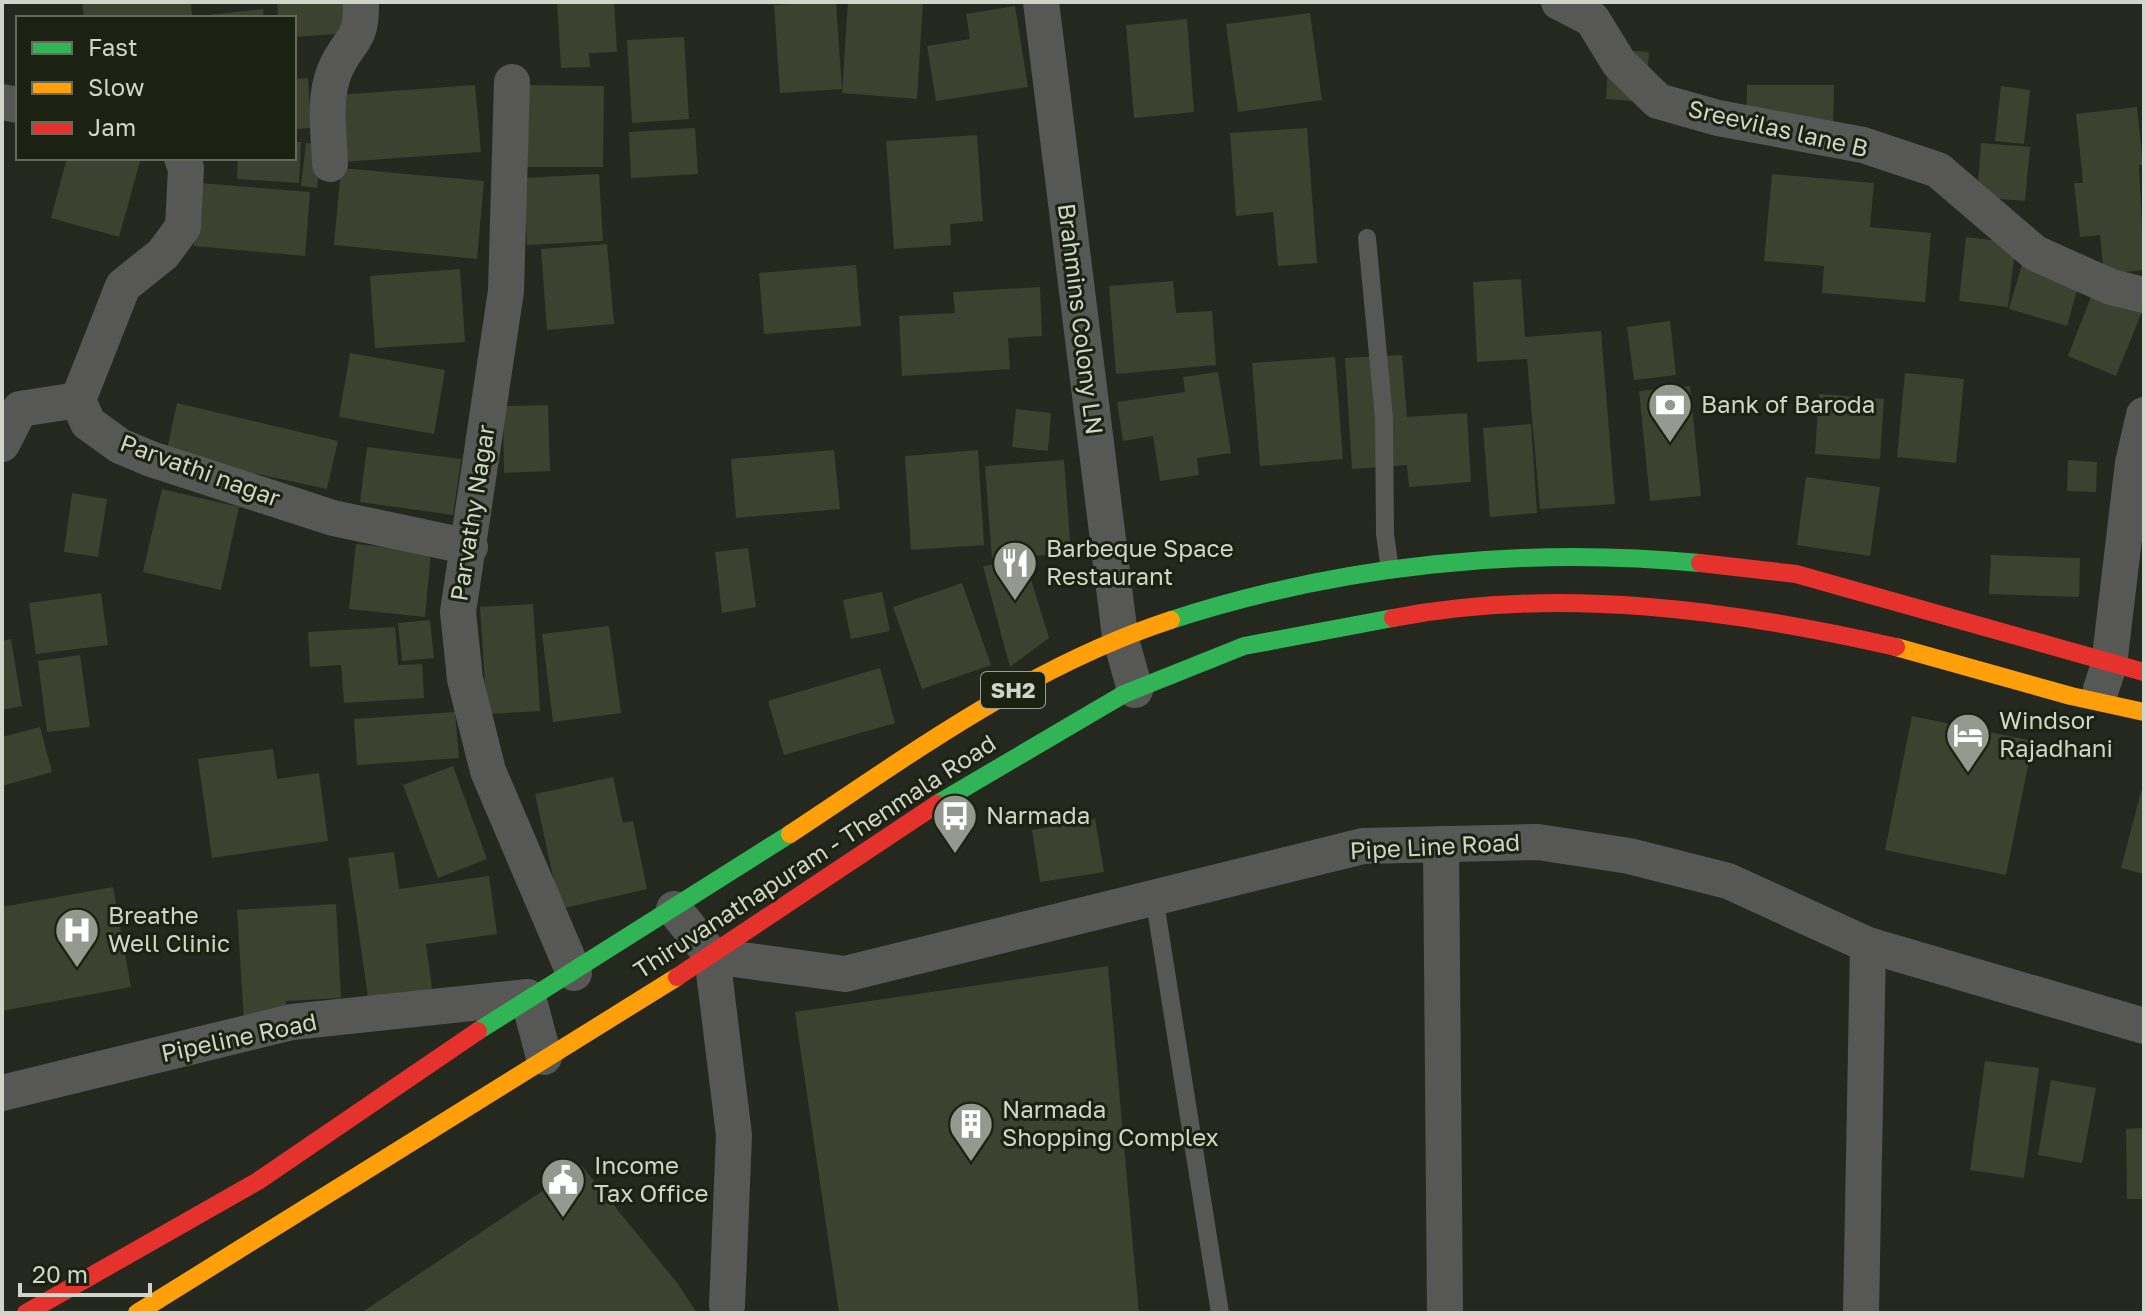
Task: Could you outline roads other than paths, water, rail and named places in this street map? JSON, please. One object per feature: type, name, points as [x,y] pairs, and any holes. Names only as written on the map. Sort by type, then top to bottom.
[{"type":"main road","name":"SH2","points":[[26,1313],[258,1181],[528,997],[574,973],[964,720],[1049,669],[1120,636],[1215,605],[1309,582],[1459,562],[1607,558],[1771,569],[1905,602],[2109,665],[2144,672]]},
{"type":"main road","name":"Thiruvanathapuram - Thenmala Road","points":[[137,1313],[544,1057],[712,956],[915,817],[1043,739],[1135,690],[1244,646],[1422,612],[1564,603],[1705,611],[1823,630],[1941,657],[2097,702],[2144,712]]},
{"type":"street","points":[[330,164],[328,104],[335,71],[362,27],[361,2]]},
{"type":"street","name":"Brahmins Colony LN","points":[[1041,2],[1120,636],[1135,690]]},
{"type":"street","name":"Sreevilas lane B","points":[[1559,2],[1592,19],[1619,63],[1658,101],[1718,118],[1863,145],[1938,170],[2035,253],[2111,287],[2144,295]]},
{"type":"street","name":"Parvathy Nagar","points":[[512,82],[506,291],[458,612],[465,679],[488,771],[574,973]]},
{"type":"street","points":[[2,444],[20,409],[78,400],[123,286],[163,254],[183,227],[186,168],[183,160]]},
{"type":"street","name":"Parvathi nagar","points":[[78,400],[88,423],[120,446],[151,459],[333,518],[470,547]]},
{"type":"street","points":[[2097,702],[2109,665],[2133,463],[2144,415]]},
{"type":"street","name":"Pipe Line Road","points":[[712,956],[845,974],[1363,846],[1538,842],[1629,856],[1728,881],[1868,945],[2144,1026]]},
{"type":"street","points":[[1441,844],[1445,1313]]},
{"type":"street","points":[[674,909],[712,956],[734,1135],[727,1306]]},
{"type":"street","points":[[1861,1313],[1868,945]]},
{"type":"street","points":[[528,997],[544,1057]]},
{"type":"street","name":"Pipeline Road","points":[[2,1093],[292,1022],[528,997]]},
{"type":"lane","points":[[1367,238],[1384,418],[1385,534],[1390,571]]},
{"type":"lane","points":[[1154,896],[1220,1313]]},
{"type":"place","name":"Bank of Baroda","points":[[1670,444]]},
{"type":"place","name":"Barbeque Space Restaurant","points":[[1015,602]]},
{"type":"place","name":"Windsor Rajadhani","points":[[1968,774]]},
{"type":"place","name":"Narmada","points":[[955,855]]},
{"type":"place","name":"Breathe Well Clinic","points":[[77,969]]},
{"type":"place","name":"Narmada Shopping Complex","points":[[971,1163]]},
{"type":"place","name":"Income Tax Office","points":[[563,1219]]}]
